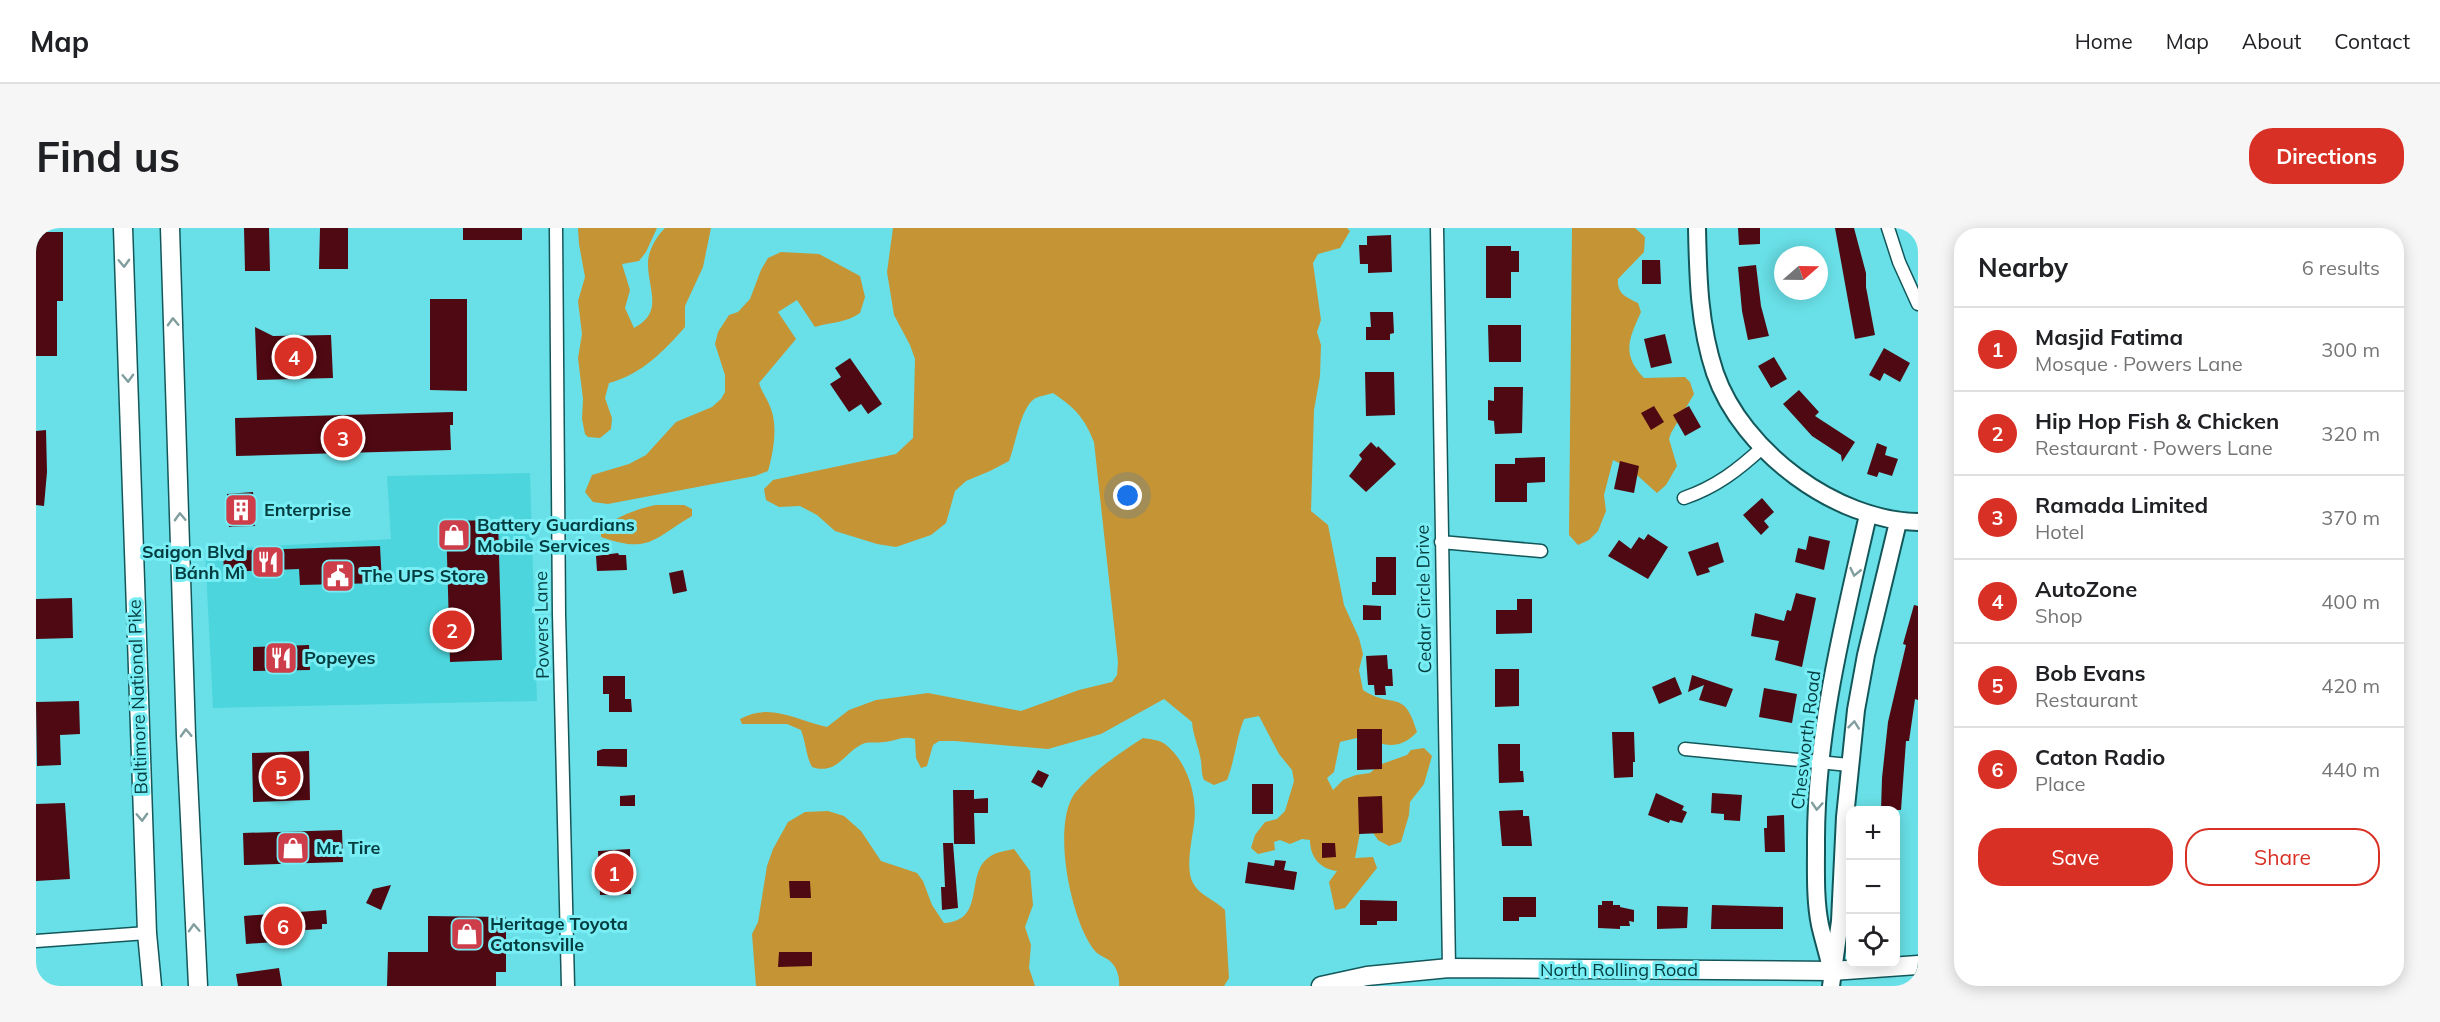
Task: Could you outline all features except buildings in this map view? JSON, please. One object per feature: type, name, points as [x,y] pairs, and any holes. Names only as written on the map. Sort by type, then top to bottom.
[{"type":"main road","name":"Baltimore National Pike","points":[[123,228],[147,933],[152,986]]},
{"type":"main road","points":[[170,228],[186,736],[198,986]]},
{"type":"main road","name":"North Rolling Road","points":[[1321,986],[1367,976],[1449,968],[1831,979],[1918,965]]},
{"type":"street","name":"Powers Lane","points":[[556,228],[559,614],[568,986]]},
{"type":"street","name":"Cedar Circle Drive","points":[[1437,228],[1449,968]]},
{"type":"street","points":[[1697,228],[1700,308],[1713,364],[1728,399],[1763,447],[1810,488],[1868,515],[1898,522],[1918,522]]},
{"type":"street","points":[[1888,228],[1899,262],[1918,304]]},
{"type":"street","points":[[1684,498],[1721,482],[1736,472],[1763,447]]},
{"type":"street","name":"Chesworth Road","points":[[1831,979],[1820,923],[1816,876],[1816,824],[1820,762],[1826,711],[1868,515]]},
{"type":"street","points":[[1831,979],[1840,921],[1849,765],[1856,710],[1866,655],[1898,522]]},
{"type":"street","points":[[1441,542],[1541,551]]},
{"type":"street","points":[[1685,749],[1849,765]]},
{"type":"street","points":[[36,941],[147,933]]},
{"type":"shaded area","points":[[578,228],[657,228],[646,252],[639,261],[622,264],[630,290],[625,308],[634,328],[649,315],[652,307],[648,261],[659,235],[665,228],[711,228],[703,267],[685,306],[685,327],[642,368],[609,383],[605,398],[612,418],[611,429],[600,438],[588,437],[585,434],[582,419],[583,399],[578,358],[582,334],[578,301],[585,277]]},
{"type":"shaded area","points":[[893,228],[1347,228],[1350,231],[1340,248],[1318,254],[1313,263],[1321,320],[1317,332],[1321,345],[1320,376],[1314,410],[1311,511],[1328,525],[1344,605],[1359,638],[1363,654],[1359,670],[1363,690],[1373,696],[1402,704],[1412,718],[1417,732],[1411,738],[1392,745],[1379,743],[1365,736],[1340,742],[1334,772],[1327,778],[1333,790],[1343,780],[1370,773],[1379,765],[1407,755],[1411,750],[1424,748],[1432,756],[1424,784],[1410,802],[1409,815],[1401,842],[1389,846],[1378,840],[1363,818],[1355,858],[1373,857],[1377,868],[1345,908],[1335,910],[1329,882],[1337,871],[1326,868],[1317,861],[1310,846],[1310,840],[1302,839],[1290,844],[1280,840],[1274,842],[1275,850],[1258,854],[1251,848],[1255,835],[1265,822],[1277,819],[1285,811],[1294,781],[1292,770],[1279,754],[1259,716],[1244,719],[1227,780],[1214,785],[1204,780],[1192,722],[1164,699],[1101,734],[1048,749],[939,741],[933,745],[927,766],[921,768],[916,758],[915,739],[903,738],[865,743],[835,765],[821,769],[812,767],[801,730],[787,724],[742,724],[740,719],[751,714],[773,712],[827,727],[849,710],[876,700],[928,693],[1021,711],[1079,690],[1112,682],[1117,675],[1118,662],[1094,442],[1078,414],[1053,393],[1036,398],[1029,404],[1009,461],[966,481],[955,491],[946,523],[931,535],[896,547],[877,544],[835,531],[817,515],[800,506],[779,507],[766,500],[764,489],[773,480],[896,454],[913,438],[915,359],[894,315],[887,272]]},
{"type":"shaded area","points":[[1572,228],[1635,228],[1645,237],[1644,252],[1618,279],[1621,292],[1638,303],[1641,312],[1629,346],[1632,361],[1644,378],[1685,377],[1690,382],[1694,394],[1669,439],[1677,466],[1666,485],[1657,493],[1629,468],[1613,460],[1604,495],[1606,511],[1598,531],[1589,540],[1578,545],[1569,535]]},
{"type":"shaded area","points":[[781,252],[819,254],[860,276],[865,297],[860,313],[855,316],[844,321],[815,327],[797,300],[778,312],[796,339],[759,383],[771,409],[774,424],[773,448],[768,471],[755,476],[608,504],[593,502],[585,492],[592,475],[629,464],[646,455],[676,422],[712,407],[721,399],[725,392],[725,375],[715,344],[718,332],[729,315],[738,312],[750,299],[768,258]]},
{"type":"shaded area","points":[[530,473],[537,701],[213,708],[205,550],[391,539],[387,476]]},
{"type":"shaded area","points":[[656,505],[684,505],[692,509],[692,516],[650,542],[630,544],[601,537],[601,527],[627,514]]},
{"type":"shaded area","points":[[1143,738],[1165,744],[1173,751],[1185,769],[1189,780],[1195,813],[1190,854],[1191,877],[1199,891],[1225,910],[1229,978],[1224,986],[1119,986],[1114,966],[1095,951],[1078,919],[1064,849],[1068,808],[1075,793],[1090,777]]},
{"type":"shaded area","points":[[828,811],[844,816],[861,831],[881,861],[917,873],[923,881],[932,905],[944,923],[957,920],[965,914],[970,906],[977,875],[988,858],[1014,849],[1030,871],[1033,905],[1025,927],[1031,945],[1029,968],[1035,986],[756,986],[752,934],[758,922],[767,866],[773,849],[788,822],[805,812]]},
{"type":"place","name":"AutoZone","points":[[294,357]]},
{"type":"place","name":"Ramada Limited","points":[[343,438]]},
{"type":"place","name":"Enterprise","points":[[241,510]]},
{"type":"place","name":"Battery Guardians Mobile Services","points":[[454,535]]},
{"type":"place","name":"Saigon Blvd Bánh Mì","points":[[268,562]]},
{"type":"place","name":"The UPS Store","points":[[338,576]]},
{"type":"place","name":"Hip Hop Fish & Chicken","points":[[452,630]]},
{"type":"place","name":"Popeyes","points":[[281,658]]},
{"type":"place","name":"Bob Evans","points":[[281,777]]},
{"type":"place","name":"Mr. Tire","points":[[293,848]]},
{"type":"place","name":"Masjid Fatima","points":[[614,873]]},
{"type":"place","name":"Caton Radio","points":[[283,926]]},
{"type":"place","name":"Heritage Toyota Catonsville","points":[[467,934]]}]
